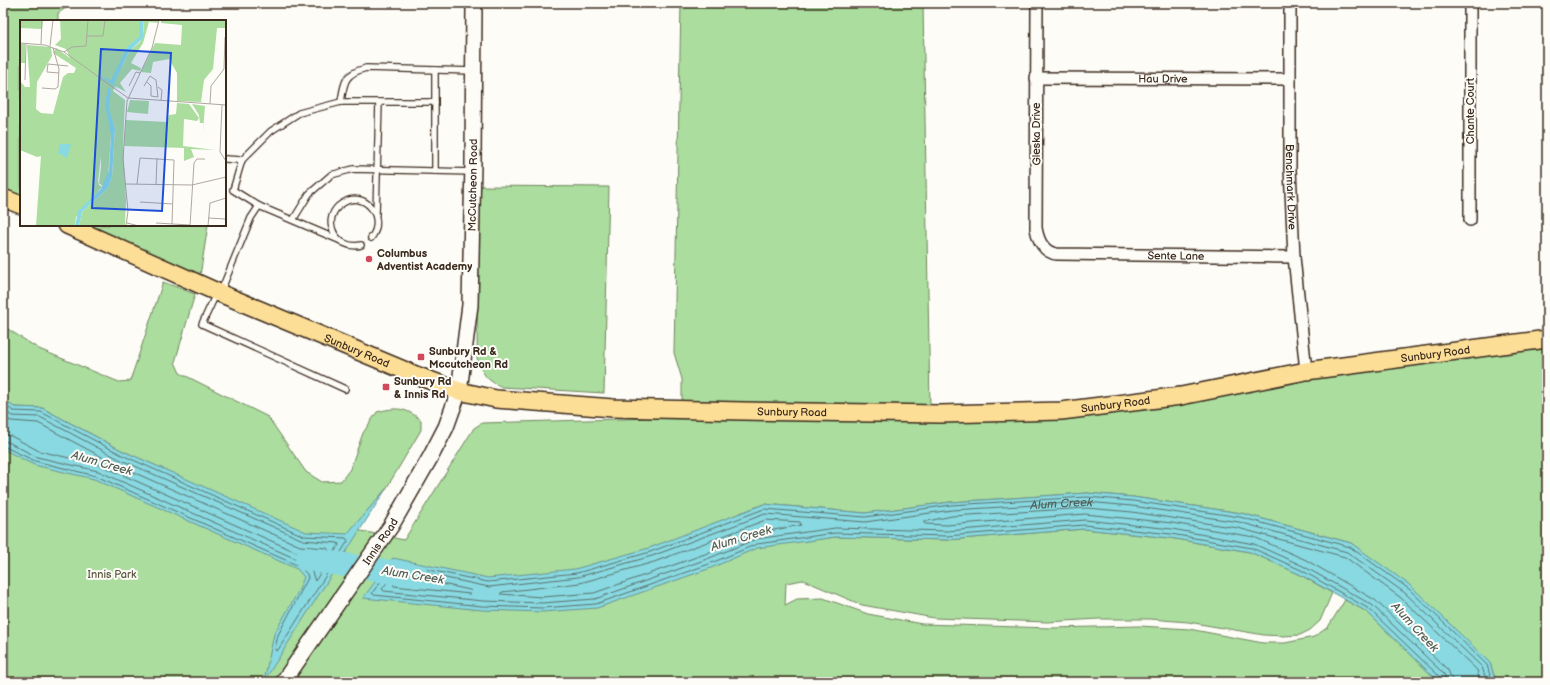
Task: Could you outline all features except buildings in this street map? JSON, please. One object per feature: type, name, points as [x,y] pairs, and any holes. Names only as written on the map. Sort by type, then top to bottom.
[{"type":"main road","name":"McCutcheon Road","points":[[459,391],[470,305],[473,172],[474,3]]},
{"type":"main road","points":[[3,198],[20,205]]},
{"type":"main road","name":"Sunbury Road","points":[[69,226],[218,293],[418,376],[459,391],[496,400],[613,408],[940,414],[1061,411],[1181,396],[1306,371],[1547,339]]},
{"type":"main road","name":"Innis Road","points":[[282,682],[391,526],[420,478],[446,427],[459,391]]},
{"type":"street","name":"Gleska Drive","points":[[1037,3],[1036,228],[1038,239],[1044,248],[1053,254],[1057,254]]},
{"type":"street","name":"Benchmark Drive","points":[[1290,3],[1290,169],[1294,257],[1306,371]]},
{"type":"street","name":"Chante Court","points":[[1470,3],[1470,220]]},
{"type":"street","name":"Hau Drive","points":[[1036,78],[1290,79]]},
{"type":"street","name":"Sente Lane","points":[[1057,254],[1294,257]]},
{"type":"lane","points":[[341,102],[344,81],[355,71],[366,68],[474,71]]},
{"type":"lane","points":[[435,70],[435,171]]},
{"type":"lane","points":[[361,245],[352,246],[259,206],[233,190],[242,160],[270,131],[299,112],[341,102],[435,102]]},
{"type":"lane","points":[[371,238],[376,230],[376,170],[379,102]]},
{"type":"lane","points":[[226,159],[242,160]]},
{"type":"lane","points":[[293,220],[309,194],[331,175],[353,169],[473,172]]},
{"type":"lane","points":[[339,240],[334,234],[331,220],[333,212],[344,202],[359,200],[366,203],[376,215]]},
{"type":"lane","points":[[259,206],[251,218],[218,293],[202,324],[345,389]]},
{"type":"green space","points":[[3,3],[74,3],[58,13],[58,20],[20,20],[20,197],[3,189]]},
{"type":"green space","points":[[681,3],[923,3],[930,407],[682,402],[682,379],[674,353]]},
{"type":"green space","points":[[478,186],[609,187],[604,393],[502,387],[492,382],[483,373],[477,358]]},
{"type":"green space","points":[[88,226],[208,226],[200,276]]},
{"type":"green space","name":"Innis Park","points":[[163,282],[195,294],[175,362],[180,373],[268,417],[306,472],[322,482],[341,481],[350,469],[363,433],[377,412],[390,409],[400,409],[405,410],[421,420],[421,430],[386,489],[352,529],[404,540],[474,428],[482,423],[691,417],[930,422],[1472,355],[1547,349],[1547,682],[1496,682],[1490,663],[1351,543],[1241,513],[1133,497],[1087,493],[951,502],[865,513],[764,504],[685,535],[787,543],[836,537],[947,540],[1084,529],[1170,538],[1250,552],[1299,574],[1332,593],[1320,621],[1310,630],[1300,635],[1283,636],[1264,635],[1188,622],[1150,619],[1099,619],[1047,622],[934,618],[862,605],[803,580],[786,583],[785,605],[797,599],[823,598],[868,614],[922,624],[1051,628],[1140,626],[1189,629],[1263,643],[1285,643],[1314,637],[1328,627],[1345,600],[1367,612],[1439,682],[3,682],[3,420],[185,479],[123,451],[42,408],[14,407],[3,398],[3,326],[39,349],[119,382],[130,381]]},
{"type":"water","points":[[3,398],[14,407],[42,408],[123,451],[306,532],[347,534],[386,489],[264,681],[274,634],[298,592],[304,577],[297,569],[94,479],[34,465],[3,449]]},
{"type":"water","points":[[1087,493],[1133,497],[1241,513],[1351,543],[1411,586],[1490,663],[1496,682],[1439,682],[1367,612],[1299,574],[1250,552],[1170,538],[1084,529],[947,540],[836,537],[757,548],[711,568],[597,608],[542,612],[482,610],[363,598],[393,558],[488,578],[575,569],[649,548],[764,504],[865,513],[951,502]]},
{"type":"waterway","name":"Alum Creek","points":[[307,559],[417,576]]},
{"type":"place","name":"Columbus Adventist Academy","points":[[369,259]]},
{"type":"place","name":"Sunbury Rd & Mccutcheon Rd","points":[[421,357]]},
{"type":"place","name":"Sunbury Rd & Innis Rd","points":[[386,387]]}]
